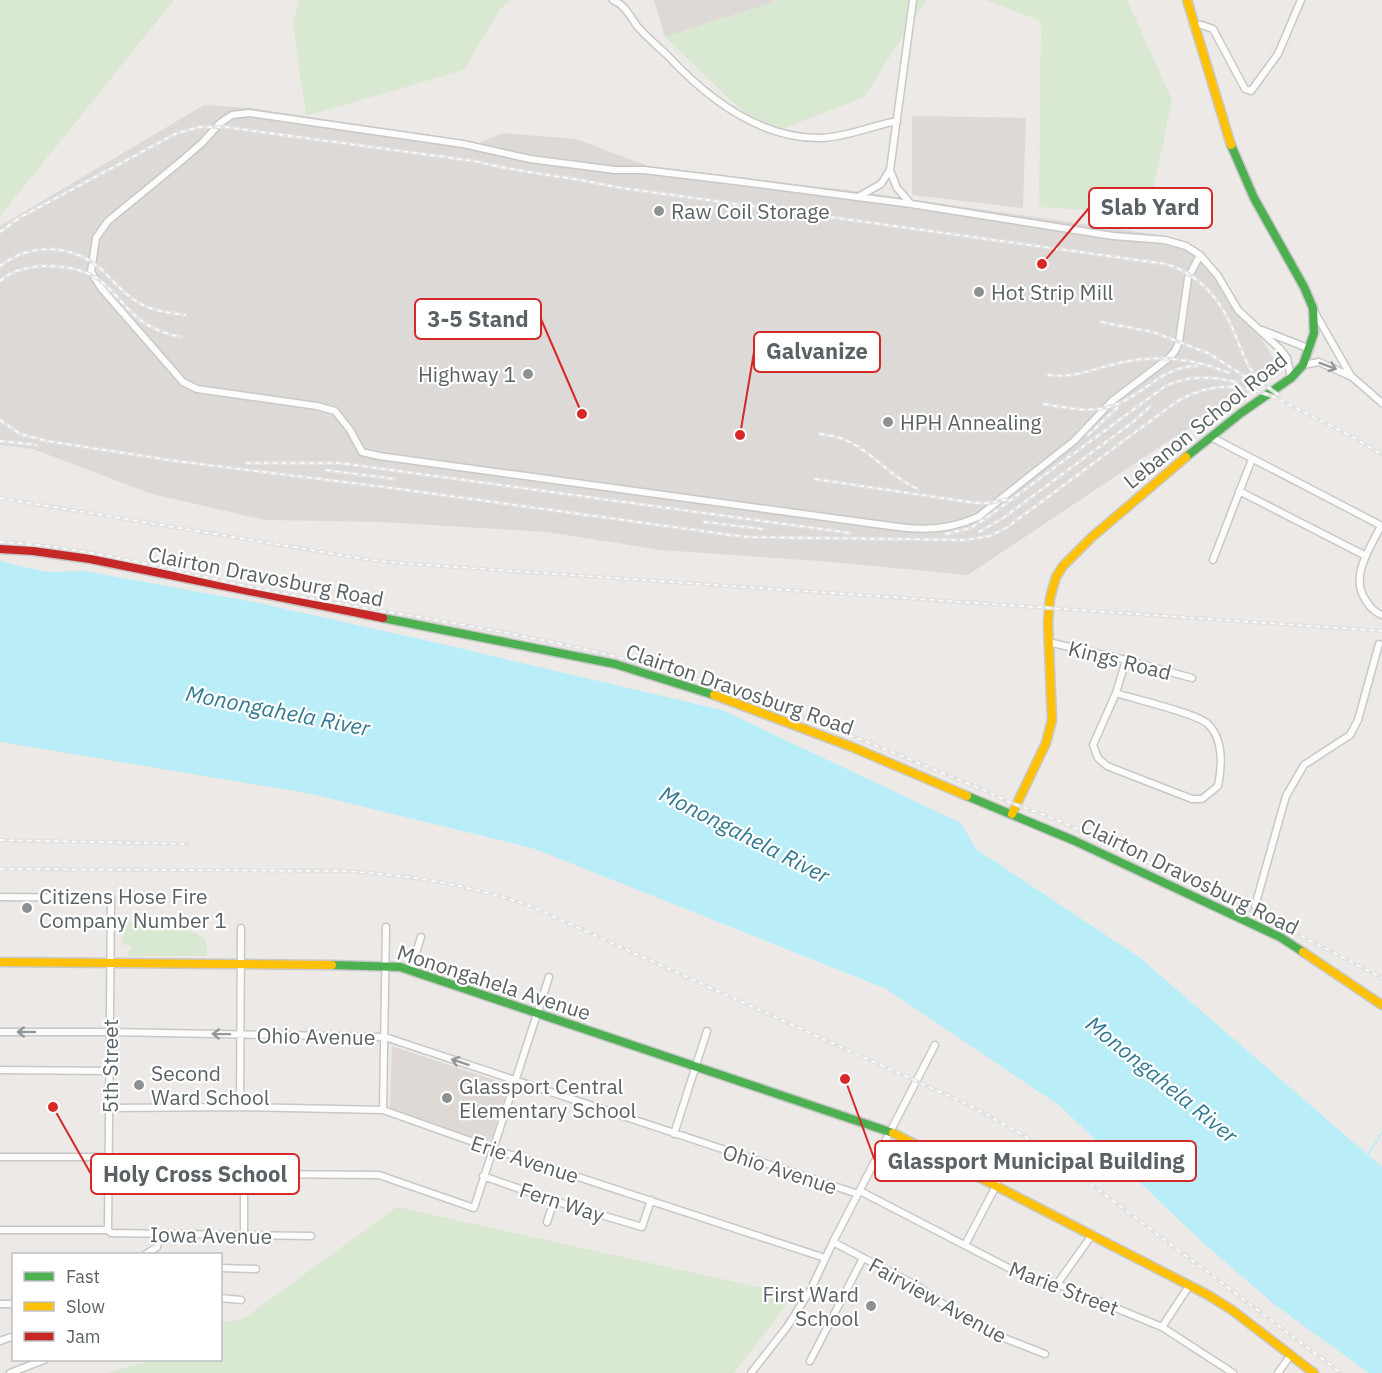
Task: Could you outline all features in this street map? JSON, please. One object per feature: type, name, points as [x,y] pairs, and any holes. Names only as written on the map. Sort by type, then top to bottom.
[{"type":"main road","name":"Lebanon School Road","points":[[1012,814],[1046,743],[1052,720],[1048,642],[1050,598],[1056,577],[1063,566],[1100,529],[1211,437],[1292,378],[1303,365],[1314,333],[1312,308],[1304,287],[1239,168],[1219,110],[1187,0]]},
{"type":"main road","name":"Clairton Dravosburg Road","points":[[0,549],[90,559],[615,664],[694,687],[789,722],[1012,814],[1250,921],[1280,937],[1382,1005]]},
{"type":"main road","name":"Monongahela Avenue","points":[[0,962],[385,965],[410,971],[908,1138],[1232,1310],[1314,1373]]},
{"type":"street","points":[[613,0],[619,3],[638,27],[692,80],[737,114],[762,126],[784,133],[820,138],[852,133],[897,121]]},
{"type":"street","points":[[858,197],[881,184],[890,170],[913,0]]},
{"type":"street","points":[[1193,25],[1202,25],[1212,29],[1245,89],[1251,91],[1278,54],[1301,0]]},
{"type":"street","points":[[1200,255],[1188,278],[1179,342],[1169,358],[1112,401],[1074,441],[978,517],[965,524],[947,528],[919,530],[362,452],[350,430],[335,411],[317,406],[197,390],[183,382],[102,289],[91,272],[96,238],[108,221],[202,143],[220,123],[232,115],[249,113],[463,144],[530,159],[615,170],[656,171],[910,204],[1113,236],[1166,240],[1186,246],[1200,255],[1218,276],[1239,310],[1287,358],[1292,378]]},
{"type":"street","points":[[890,170],[897,188],[910,204]]},
{"type":"street","points":[[1312,308],[1351,376]]},
{"type":"street","points":[[1256,328],[1310,349]]},
{"type":"street","points":[[1303,365],[1319,362],[1351,376],[1382,403]]},
{"type":"street","points":[[1211,437],[1381,526],[1360,572],[1359,589],[1371,609],[1381,614]]},
{"type":"street","points":[[1213,560],[1252,459]]},
{"type":"street","points":[[1239,491],[1366,556]]},
{"type":"street","name":"Kings Road","points":[[1048,642],[1192,678]]},
{"type":"street","points":[[1255,906],[1286,796],[1304,765],[1350,735],[1358,720],[1379,644]]},
{"type":"street","points":[[1116,693],[1186,714],[1208,724],[1220,748],[1223,765],[1218,786],[1202,799],[1192,799],[1107,766],[1098,758],[1093,745],[1116,693],[1126,660]]},
{"type":"street","name":"5th Street","points":[[0,897],[111,898],[110,1232]]},
{"type":"street","points":[[383,1110],[386,927]]},
{"type":"street","points":[[240,1107],[241,928]]},
{"type":"street","points":[[410,971],[421,938]]},
{"type":"street","points":[[109,1173],[379,1175],[474,1208],[549,977]]},
{"type":"street","points":[[674,1134],[707,1031]]},
{"type":"street","name":"Ohio Avenue","points":[[0,1032],[385,1037],[674,1134],[859,1192]]},
{"type":"street","points":[[751,1373],[787,1327],[811,1289],[935,1045]]},
{"type":"street","points":[[0,1070],[110,1071]]},
{"type":"street","name":"Erie Avenue","points":[[110,1108],[240,1107],[383,1110],[493,1149],[825,1258]]},
{"type":"street","points":[[965,1245],[1015,1146]]},
{"type":"street","points":[[0,1157],[109,1157]]},
{"type":"street","points":[[244,1174],[244,1236]]},
{"type":"street","name":"Fern Way","points":[[483,1176],[554,1201],[642,1227],[651,1200]]},
{"type":"street","name":"Marie Street","points":[[859,1192],[1030,1279],[1057,1284],[1162,1327],[1233,1373]]},
{"type":"street","points":[[547,1222],[554,1201]]},
{"type":"street","name":"Iowa Avenue","points":[[0,1230],[311,1236]]},
{"type":"street","points":[[148,1253],[157,1247],[160,1234]]},
{"type":"street","points":[[1057,1284],[1092,1235]]},
{"type":"street","name":"Fairview Avenue","points":[[833,1242],[918,1286],[962,1317],[986,1330],[1045,1354]]},
{"type":"street","points":[[810,1361],[863,1258]]},
{"type":"street","points":[[222,1268],[256,1269]]},
{"type":"street","points":[[1162,1327],[1189,1286]]},
{"type":"street","points":[[222,1298],[241,1300]]},
{"type":"street","points":[[1278,1373],[1290,1356]]},
{"type":"street","points":[[10,1373],[39,1361]]},
{"type":"shaded area","points":[[654,0],[773,0],[774,2],[665,37]]},
{"type":"shaded area","points":[[204,105],[250,108],[445,137],[477,144],[503,133],[576,139],[648,166],[854,191],[1166,236],[1182,240],[1195,247],[1218,270],[1276,362],[1271,379],[1170,440],[968,575],[819,561],[661,550],[547,532],[383,522],[265,520],[152,494],[33,449],[0,445],[0,226]]},
{"type":"shaded area","points":[[912,116],[1026,118],[1023,208],[912,195]]},
{"type":"shaded area","name":"Glassport Central Elementary School","points":[[392,1046],[506,1084],[508,1087],[491,1140],[485,1142],[390,1110]]},
{"type":"green space","points":[[0,0],[174,0],[0,216]]},
{"type":"green space","points":[[299,0],[511,0],[500,9],[464,70],[306,116],[293,23]]},
{"type":"green space","points":[[773,0],[926,0],[864,97],[767,135],[665,37],[774,2]]},
{"type":"green space","points":[[986,0],[1127,0],[1172,100],[1148,214],[1039,207],[1041,21]]},
{"type":"green space","points":[[124,923],[172,924],[204,937],[207,956],[128,956],[133,947],[122,944]]},
{"type":"green space","points":[[397,1207],[794,1295],[734,1373],[107,1373],[150,1361],[222,1361],[222,1323],[243,1319]]},
{"type":"water","name":"Monongahela River","points":[[0,561],[46,572],[85,571],[259,603],[722,710],[961,823],[976,849],[1139,957],[1382,1167],[1382,1373],[1369,1373],[1275,1305],[1201,1241],[1060,1106],[886,989],[535,849],[312,794],[0,742]]},
{"type":"waterway","points":[[1368,1155],[1382,1132]]},
{"type":"railway","points":[[0,232],[19,218],[177,133],[200,127],[225,127],[474,161],[615,187],[1166,264],[1186,273],[1211,293],[1224,311],[1250,368],[1264,384],[1280,396]]},
{"type":"railway","points":[[0,266],[25,253],[52,249],[65,251],[91,261],[127,295],[139,303],[154,310],[186,315]]},
{"type":"railway","points":[[0,281],[15,272],[32,267],[58,266],[79,270],[103,283],[131,312],[148,325],[167,334],[181,337]]},
{"type":"railway","points":[[1101,322],[1153,332],[1208,353],[1260,386]]},
{"type":"railway","points":[[1048,375],[1073,375],[1126,362],[1156,358],[1200,363],[1229,373]]},
{"type":"railway","points":[[1044,404],[1081,409],[1109,407],[1128,399],[1175,370],[1197,366]]},
{"type":"railway","points":[[946,534],[971,528],[989,516],[1164,387],[1182,380],[1199,378],[1236,382]]},
{"type":"railway","points":[[0,420],[20,434],[47,441],[176,461],[746,537],[965,540],[990,536],[1006,528],[1176,402],[1188,396],[1200,391],[1223,387],[1247,389],[1272,396]]},
{"type":"railway","points":[[1272,396],[1353,437],[1382,455]]},
{"type":"railway","points":[[1088,435],[1119,406]]},
{"type":"railway","points":[[979,532],[1003,518],[1133,422],[1151,406]]},
{"type":"railway","points":[[820,434],[838,437],[853,444],[872,456],[898,478],[918,489]]},
{"type":"railway","points":[[0,441],[37,445]]},
{"type":"railway","points":[[246,463],[340,463],[850,533]]},
{"type":"railway","points":[[326,470],[395,479]]},
{"type":"railway","points":[[815,479],[975,503],[990,503],[1007,499]]},
{"type":"railway","points":[[0,498],[397,563],[1382,631]]},
{"type":"railway","points":[[704,522],[763,529]]},
{"type":"railway","points":[[0,542],[65,548],[257,588],[502,632],[600,653],[691,677],[818,722],[1060,821],[1282,926],[1382,978]]},
{"type":"railway","points":[[0,840],[187,844]]},
{"type":"railway","points":[[0,869],[343,871],[437,882],[482,891],[528,905],[971,1106],[1023,1135],[1341,1373]]},
{"type":"traffic: fast","points":[[1186,457],[1241,413],[1291,378],[1303,365],[1314,333],[1313,308],[1304,287],[1254,198],[1231,145]]},
{"type":"traffic: fast","points":[[383,618],[615,664],[714,695]]},
{"type":"traffic: fast","points":[[967,796],[1075,841],[1280,937],[1303,952]]},
{"type":"traffic: fast","points":[[332,965],[400,967],[893,1133]]},
{"type":"traffic: slow","points":[[1187,0],[1231,145]]},
{"type":"traffic: slow","points":[[1012,814],[1046,743],[1052,720],[1048,623],[1050,598],[1056,577],[1063,566],[1092,537],[1186,457]]},
{"type":"traffic: slow","points":[[714,695],[852,747],[967,796]]},
{"type":"traffic: slow","points":[[1303,952],[1382,1005]]},
{"type":"traffic: slow","points":[[0,962],[332,965]]},
{"type":"traffic: slow","points":[[893,1133],[1208,1295],[1232,1310],[1314,1373]]},
{"type":"traffic: jam","points":[[0,549],[90,559],[383,618]]},
{"type":"place","name":"Raw Coil Storage","points":[[659,211]]},
{"type":"place","name":"Slab Yard","points":[[1042,264]]},
{"type":"place","name":"Hot Strip Mill","points":[[979,292]]},
{"type":"place","name":"Highway 1","points":[[528,374]]},
{"type":"place","name":"3-5 Stand","points":[[582,414]]},
{"type":"place","name":"HPH Annealing","points":[[888,422]]},
{"type":"place","name":"Galvanize","points":[[740,435]]},
{"type":"place","name":"Citizens Hose Fire Company Number 1","points":[[27,908]]},
{"type":"place","name":"Glassport Municipal Building","points":[[845,1079]]},
{"type":"place","name":"Second Ward School","points":[[139,1085]]},
{"type":"place","name":"Glassport Central Elementary School","points":[[447,1098]]},
{"type":"place","name":"Holy Cross School","points":[[53,1107]]},
{"type":"place","name":"First Ward School","points":[[871,1306]]}]
